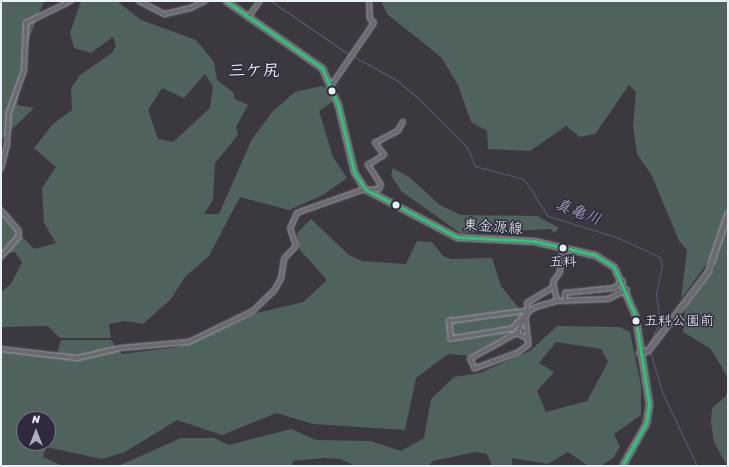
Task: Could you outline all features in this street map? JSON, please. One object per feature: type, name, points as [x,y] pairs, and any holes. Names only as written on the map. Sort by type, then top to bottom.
[{"type":"main road","name":"東金源線","points":[[226,1],[248,19],[317,63],[331,86],[354,172],[366,190],[457,237],[534,241],[604,259],[623,281],[635,315],[639,353],[648,391],[648,416],[622,466]]},
{"type":"main road","points":[[639,353],[648,350],[708,271],[728,212]]},
{"type":"street","points":[[1,169],[7,145],[9,112],[24,71],[26,23],[71,1]]},
{"type":"street","points":[[139,1],[151,9],[171,14],[205,1]]},
{"type":"street","points":[[248,19],[260,1]]},
{"type":"street","points":[[331,86],[374,23],[370,19],[369,1]]},
{"type":"street","points":[[1,350],[78,358],[121,348],[189,342],[253,311],[274,290],[280,279],[284,259],[296,246],[290,229],[297,213],[366,190],[379,189],[381,185],[368,165],[384,155],[375,143],[398,131],[403,122]]},
{"type":"street","points":[[1,210],[19,231],[19,237],[1,258]]},
{"type":"street","points":[[557,301],[554,287],[561,257],[569,249]]},
{"type":"street","points":[[565,300],[565,293],[614,288],[623,281]]},
{"type":"street","points":[[526,318],[528,345],[522,351],[475,369],[470,359],[517,333],[528,312],[527,303],[554,287]]},
{"type":"street","points":[[528,312],[513,329],[451,339],[449,321],[528,312],[557,301],[608,299],[627,290]]},
{"type":"street","points":[[517,333],[528,339]]},
{"type":"shaded area","points":[[1,1],[44,1],[30,36],[17,105],[34,108],[1,140]]},
{"type":"shaded area","points":[[81,1],[117,1],[141,20],[196,40],[214,62],[217,80],[233,92],[235,99],[248,105],[236,127],[238,135],[215,163],[213,200],[204,214],[219,214],[252,139],[273,111],[295,92],[322,86],[331,90],[332,102],[319,111],[333,157],[347,178],[323,195],[289,210],[240,197],[209,256],[185,277],[171,299],[143,324],[125,321],[109,324],[111,338],[60,338],[48,326],[1,327],[1,292],[11,284],[22,262],[15,252],[1,255],[1,215],[34,249],[56,243],[44,223],[42,188],[56,167],[34,148],[53,124],[72,110],[71,89],[80,75],[112,53],[116,46],[113,37],[91,53],[74,48],[70,33]],"holes":[[[205,74],[213,87],[210,108],[173,142],[158,139],[148,110],[162,88],[184,98]]]},
{"type":"shaded area","points":[[381,1],[728,1],[728,378],[711,349],[683,332],[685,308],[715,268],[713,255],[681,299],[687,250],[679,241],[652,176],[637,154],[633,126],[636,92],[629,85],[595,134],[580,137],[566,126],[530,151],[488,149],[487,131],[471,122],[458,85],[441,57],[387,14]]},
{"type":"shaded area","points":[[393,168],[409,177],[440,205],[461,215],[537,216],[559,228],[554,233],[551,229],[460,233],[401,191],[391,175]]},
{"type":"shaded area","points":[[311,219],[349,255],[362,261],[406,264],[417,241],[432,242],[443,256],[451,259],[492,258],[501,286],[522,312],[518,329],[470,356],[448,354],[416,378],[405,430],[313,424],[276,413],[222,435],[177,420],[125,452],[102,459],[56,449],[56,411],[16,411],[16,451],[45,451],[43,457],[63,466],[1,466],[1,351],[57,353],[61,340],[111,340],[122,354],[179,347],[257,313],[303,302],[327,280],[300,250],[297,233]]},
{"type":"shaded area","points":[[557,326],[619,327],[630,332],[641,386],[641,415],[614,434],[620,447],[613,458],[601,466],[588,466],[568,452],[548,464],[512,458],[512,466],[492,466],[487,454],[476,452],[433,461],[428,466],[355,466],[341,459],[324,458],[293,461],[292,466],[118,466],[181,438],[214,438],[229,445],[291,429],[316,440],[370,441],[401,451],[424,438],[431,399],[454,377],[480,373],[530,351]],"holes":[[[556,342],[601,349],[608,362],[587,401],[546,412],[537,391],[554,372],[539,363]]]},
{"type":"shaded area","points":[[728,386],[727,466],[714,442],[711,423],[712,408],[726,396]]},
{"type":"waterway","name":"真亀川","points":[[271,1],[350,55]]},
{"type":"waterway","name":"真亀川","points":[[353,56],[398,81],[423,103],[467,147],[475,166],[524,179],[548,216],[616,237],[660,257],[662,266],[656,295],[660,321],[648,347]]},
{"type":"waterway","name":"真亀川","points":[[650,352],[663,394],[697,466]]},
{"type":"transit line","points":[[226,1],[322,68],[338,105],[354,172],[365,189],[457,237],[534,241],[595,255],[614,267],[635,315],[649,404],[646,423],[622,466]]},
{"type":"place","name":"五料","points":[[563,248]]},
{"type":"place","name":"五料公園前","points":[[636,321]]},
{"type":"district","name":"三ケ尻","points":[[254,71]]}]
